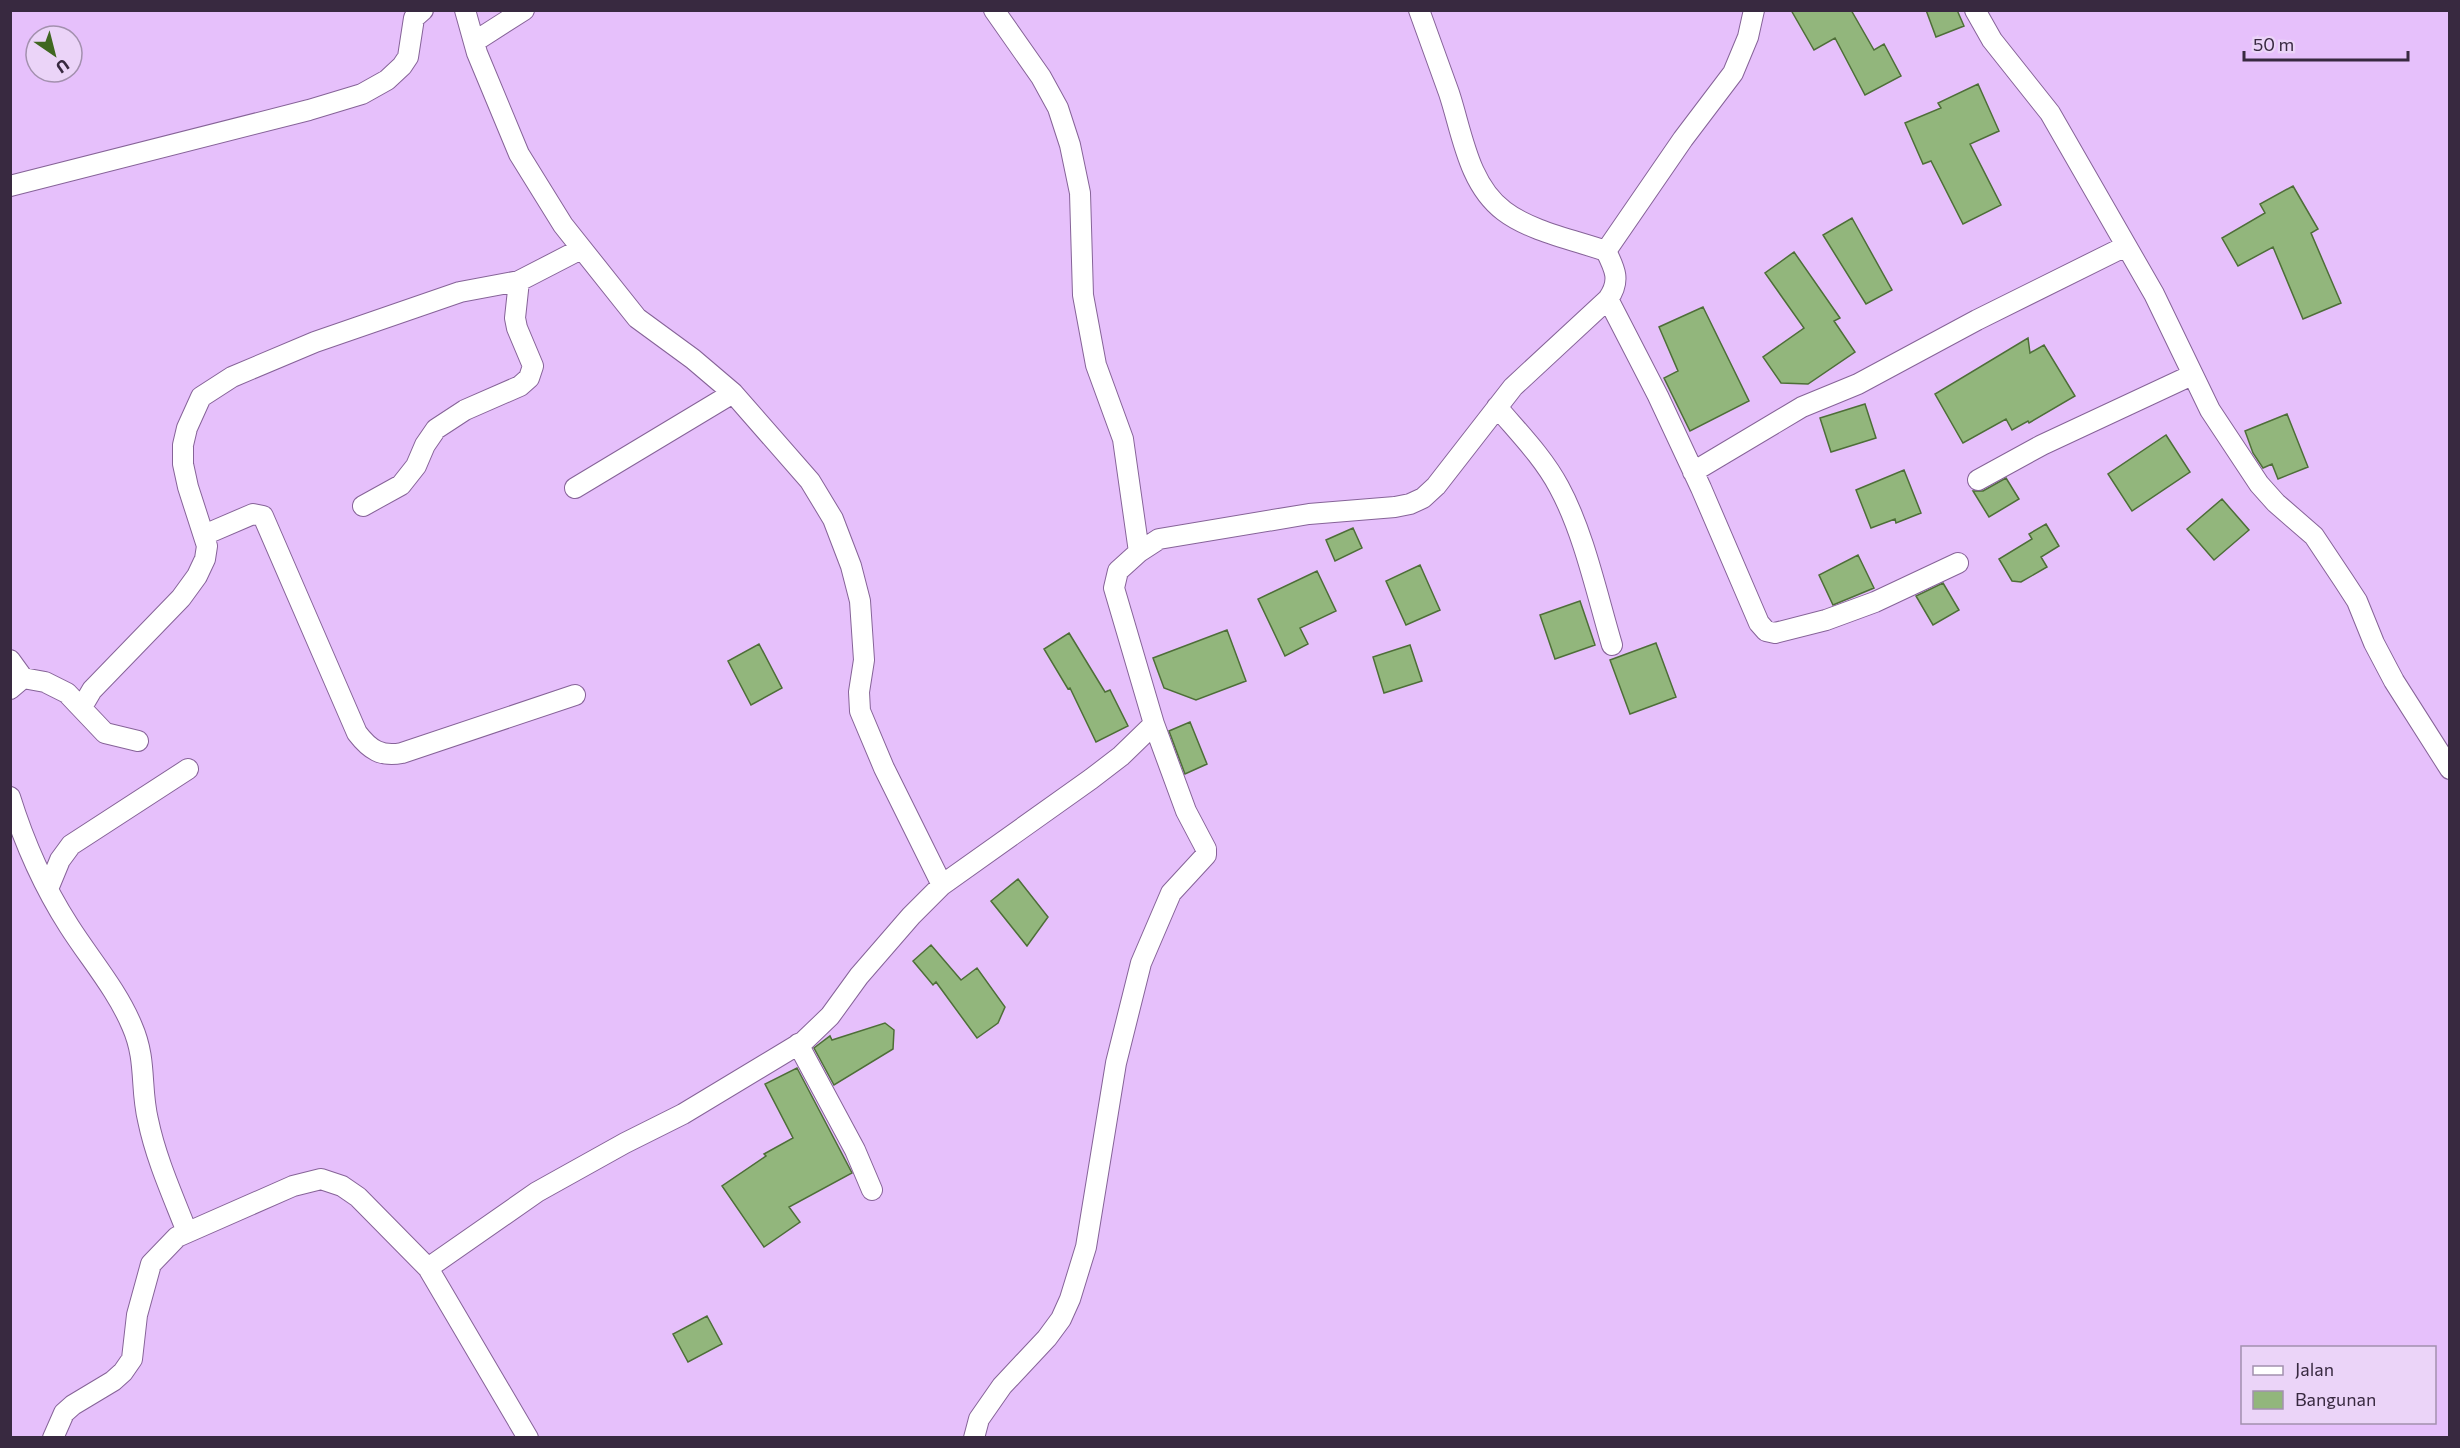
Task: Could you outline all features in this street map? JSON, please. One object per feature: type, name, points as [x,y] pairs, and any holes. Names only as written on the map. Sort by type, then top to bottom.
[{"type":"street","points":[[10,186],[309,110],[362,94],[387,80],[402,66],[408,57],[414,18],[423,10]]},
{"type":"street","points":[[465,10],[474,42],[519,154],[562,225],[637,318],[693,359],[733,393],[810,481],[833,519],[851,566],[860,601],[864,660],[859,692],[860,711],[884,768],[942,885]]},
{"type":"street","points":[[474,42],[524,10]]},
{"type":"street","points":[[994,10],[1041,77],[1058,108],[1070,145],[1080,193],[1084,305],[1096,365],[1123,439],[1139,552]]},
{"type":"street","points":[[974,1437],[979,1419],[1002,1386],[1047,1338],[1061,1319],[1070,1299],[1086,1247],[1116,1063],[1141,963],[1171,894],[1203,861],[1206,849],[1186,811],[1154,724],[1114,588],[1118,572],[1139,552],[1159,539],[1309,514],[1395,507],[1423,498],[1436,486],[1497,407],[1534,365],[1613,292],[1617,277],[1606,252],[1523,223],[1505,212],[1484,190],[1472,170],[1449,93],[1419,10]]},
{"type":"street","points":[[1606,252],[1683,139],[1732,73],[1748,37],[1754,10]]},
{"type":"street","points":[[1975,10],[1996,45],[2050,113],[2154,294],[2202,396],[2259,484],[2276,503],[2314,536],[2344,581],[2357,601],[2386,667],[2450,769]]},
{"type":"street","points":[[1693,472],[1802,407],[1858,384],[1977,320],[2126,246]]},
{"type":"street","points":[[82,707],[92,690],[160,621],[197,576],[205,559],[207,546],[183,464],[183,445],[187,428],[201,397],[232,377],[315,342],[460,292],[519,281],[581,249]]},
{"type":"street","points":[[363,506],[401,485],[416,466],[425,445],[436,429],[465,410],[520,386],[529,378],[533,366],[515,318],[519,281]]},
{"type":"street","points":[[1608,299],[1658,396],[1738,580],[1759,623],[1767,631],[1775,633],[1826,620],[1875,602],[1958,563]]},
{"type":"street","points":[[1978,480],[2042,445],[2192,375]]},
{"type":"street","points":[[575,488],[733,393]]},
{"type":"street","points":[[1497,407],[1541,459],[1559,486],[1572,514],[1612,645]]},
{"type":"street","points":[[204,535],[253,514],[263,516],[357,733],[374,752],[388,755],[402,753],[574,695]]},
{"type":"street","points":[[10,660],[17,683],[58,688],[82,707],[105,733],[138,741]]},
{"type":"street","points":[[428,1268],[537,1192],[683,1114],[798,1044],[830,1016],[859,976],[911,916],[942,885],[1091,779],[1154,724]]},
{"type":"street","points":[[48,889],[60,861],[71,845],[188,769]]},
{"type":"street","points":[[10,797],[48,889],[132,1024],[143,1063],[147,1118],[153,1141],[187,1232]]},
{"type":"street","points":[[798,1044],[850,1141],[872,1190]]},
{"type":"street","points":[[53,1437],[64,1413],[113,1381],[132,1359],[137,1315],[151,1264],[177,1237],[293,1186],[321,1179],[342,1186],[358,1197],[428,1268],[528,1437]]},
{"type":"building","points":[[1791,10],[1851,10],[1874,50],[1884,44],[1901,76],[1865,95],[1835,38],[1814,50]]},
{"type":"building","points":[[1926,10],[1957,10],[1964,26],[1936,37]]},
{"type":"building","points":[[1978,84],[1999,131],[1970,144],[2001,205],[1963,224],[1931,161],[1923,164],[1905,123],[1941,108],[1938,103]]},
{"type":"building","points":[[2293,186],[2318,229],[2311,233],[2341,303],[2303,319],[2273,247],[2238,266],[2222,238],[2265,213],[2260,204]]},
{"type":"building","points":[[1852,218],[1892,290],[1866,304],[1823,235]]},
{"type":"building","points":[[1794,252],[1840,318],[1834,321],[1855,352],[1808,384],[1781,383],[1763,357],[1804,328],[1765,273]]},
{"type":"building","points":[[1703,307],[1749,401],[1690,431],[1664,378],[1678,371],[1659,327]]},
{"type":"building","points":[[2028,338],[2030,353],[2044,345],[2075,396],[2029,423],[2028,421],[2012,430],[2006,419],[1963,443],[1935,394]]},
{"type":"building","points":[[1865,404],[1876,438],[1831,452],[1820,418]]},
{"type":"building","points":[[2287,414],[2308,467],[2278,479],[2272,464],[2263,468],[2253,453],[2245,431]]},
{"type":"building","points":[[2166,435],[2190,472],[2132,511],[2108,474]]},
{"type":"building","points":[[1904,470],[1921,513],[1896,523],[1895,519],[1871,528],[1856,490]]},
{"type":"building","points":[[2006,478],[2019,499],[1989,517],[1973,491],[1983,491]]},
{"type":"building","points":[[2222,499],[2249,530],[2214,560],[2187,529]]},
{"type":"building","points":[[2046,524],[2059,546],[2041,557],[2047,567],[2021,582],[2012,581],[1999,559],[2032,539],[2029,534]]},
{"type":"building","points":[[1353,528],[1362,548],[1335,561],[1326,540]]},
{"type":"building","points":[[1858,555],[1874,588],[1833,605],[1819,575]]},
{"type":"building","points":[[1420,565],[1440,610],[1406,625],[1386,581]]},
{"type":"building","points":[[1317,571],[1336,611],[1300,628],[1308,644],[1285,656],[1258,599]]},
{"type":"building","points":[[1943,583],[1959,610],[1933,625],[1916,596]]},
{"type":"building","points":[[1580,601],[1595,645],[1555,659],[1540,615]]},
{"type":"building","points":[[1227,630],[1246,681],[1196,700],[1164,688],[1153,658]]},
{"type":"building","points":[[1069,633],[1105,692],[1110,690],[1128,726],[1096,742],[1070,688],[1068,689],[1044,649]]},
{"type":"building","points":[[1656,643],[1676,697],[1630,714],[1610,660]]},
{"type":"building","points":[[759,644],[782,688],[751,705],[728,661]]},
{"type":"building","points":[[1410,645],[1422,681],[1384,693],[1373,657]]},
{"type":"building","points":[[1190,722],[1207,764],[1185,774],[1169,731]]},
{"type":"building","points":[[1018,879],[1048,917],[1027,946],[991,901]]},
{"type":"building","points":[[931,945],[961,980],[977,968],[1005,1007],[998,1023],[977,1038],[936,982],[933,985],[913,961]]},
{"type":"building","points":[[885,1023],[894,1030],[893,1049],[834,1085],[814,1048],[830,1036],[832,1040]]},
{"type":"building","points":[[797,1068],[852,1173],[789,1207],[800,1222],[764,1247],[722,1186],[766,1156],[764,1154],[793,1138],[765,1084]]},
{"type":"building","points":[[707,1316],[722,1344],[688,1362],[673,1334]]}]
